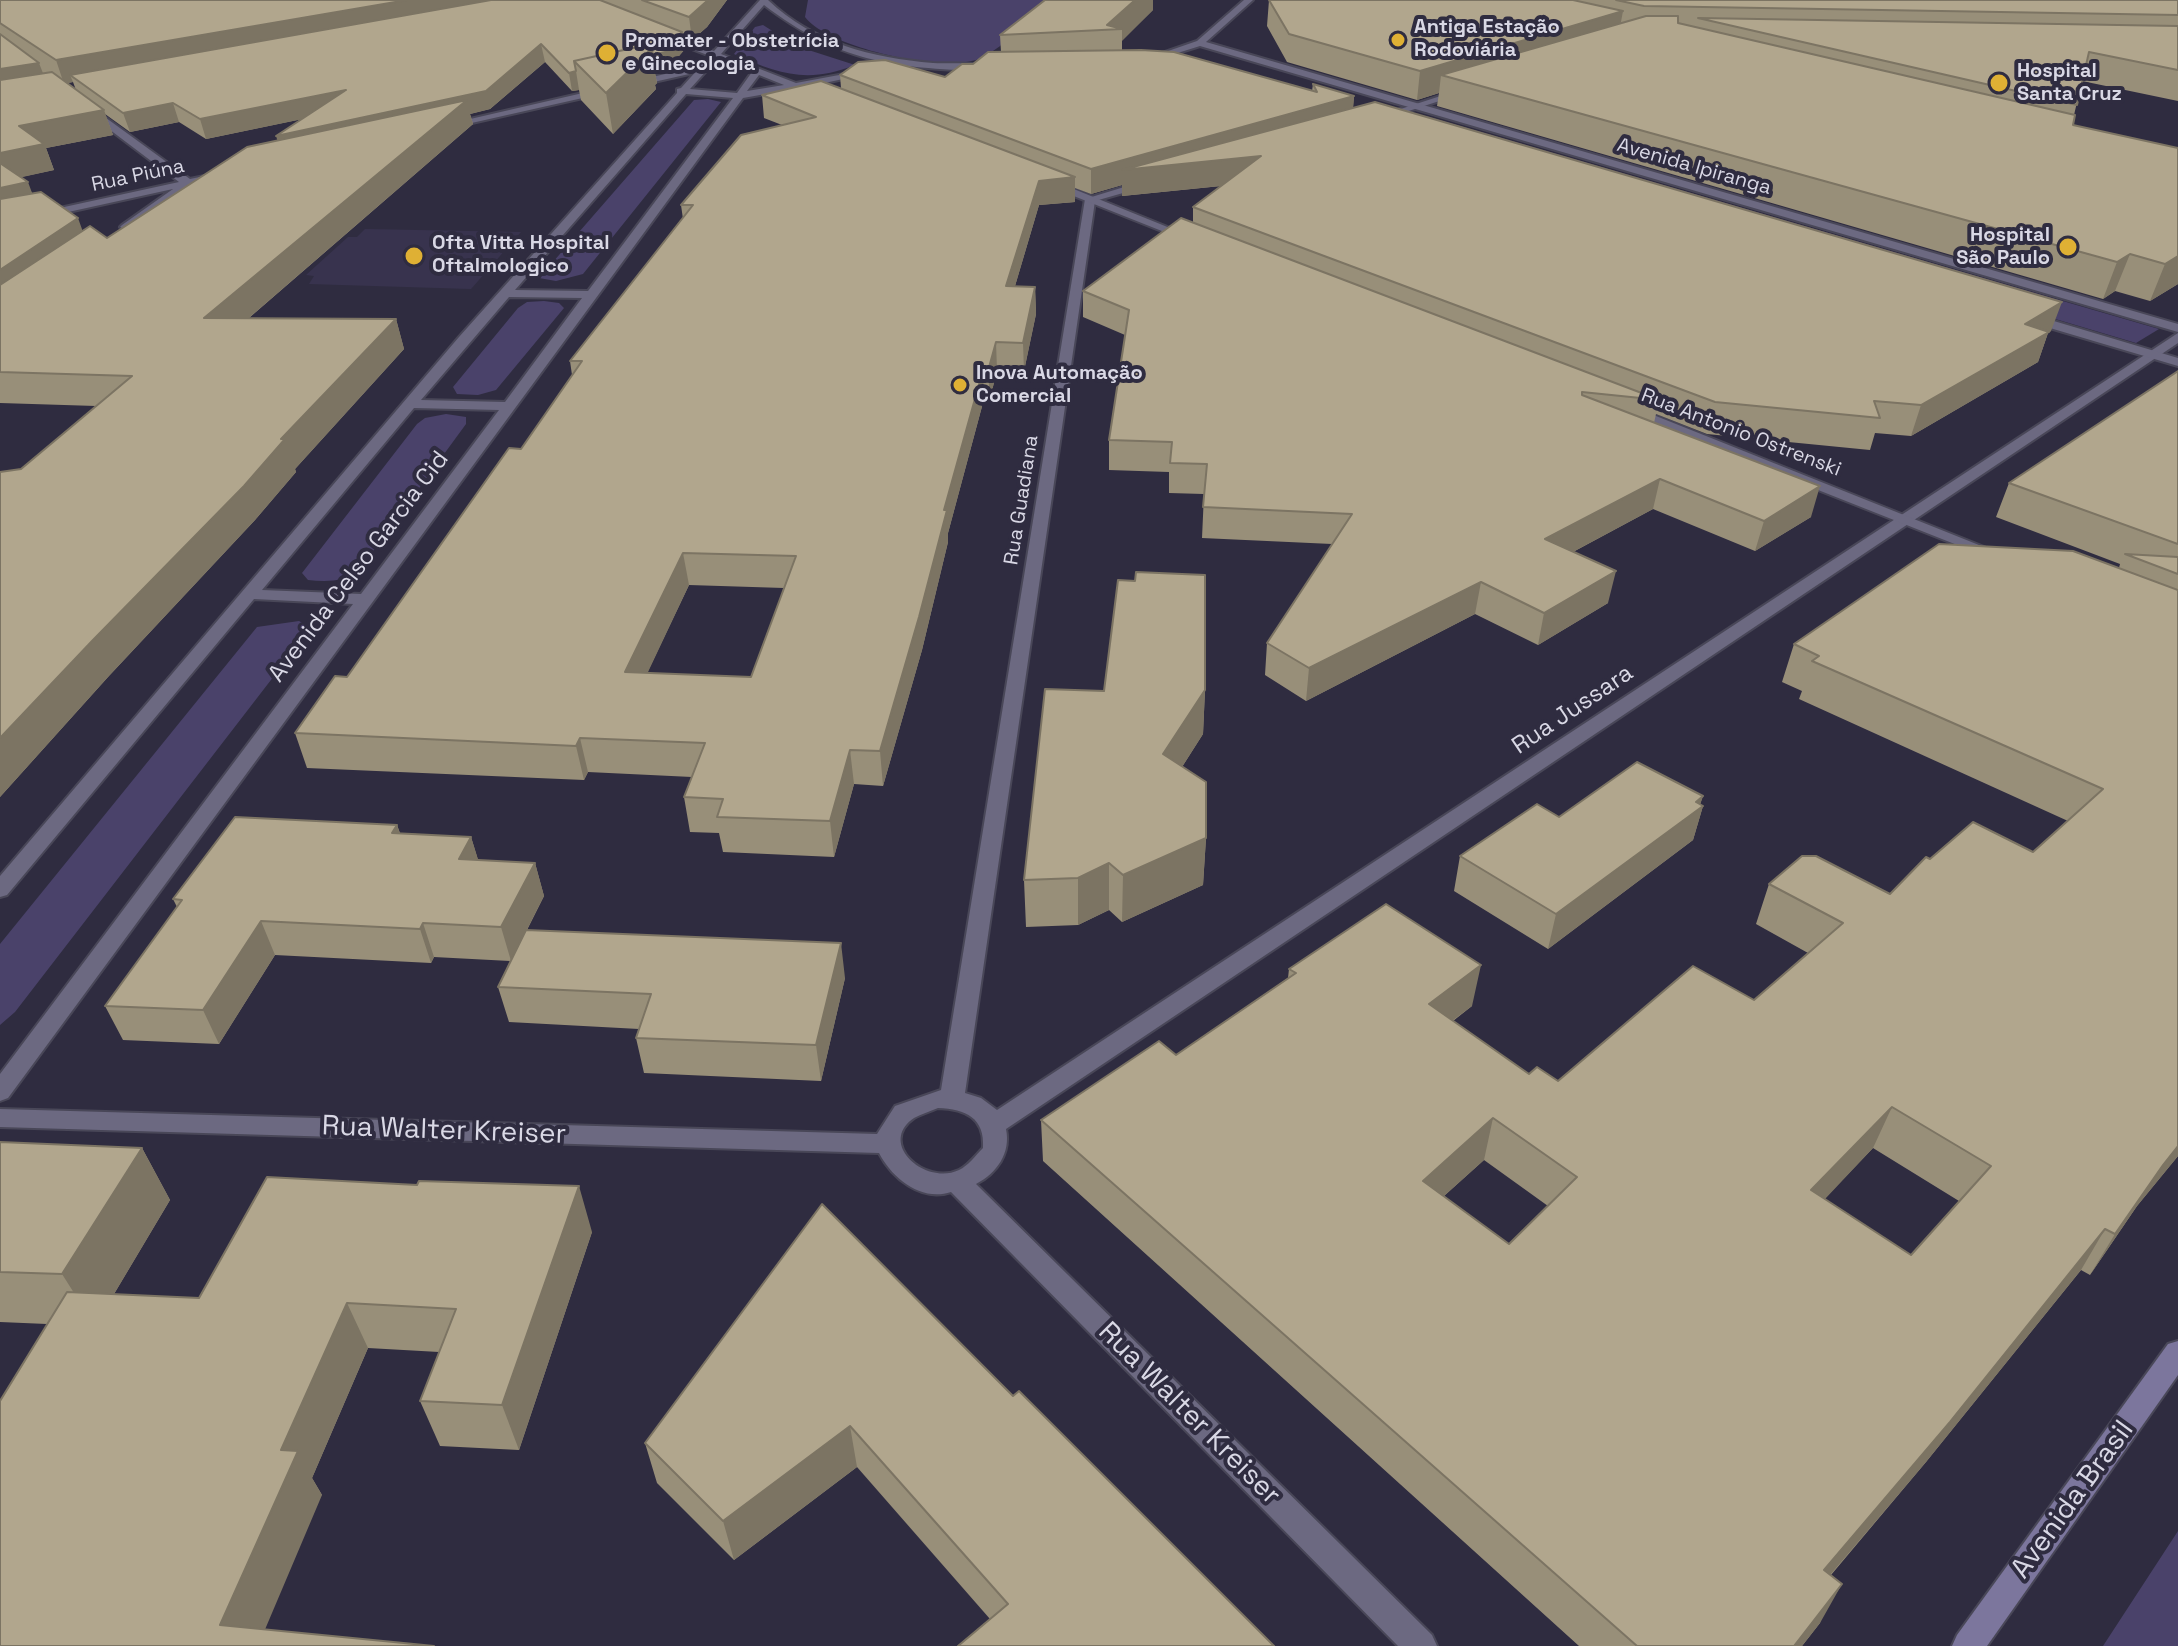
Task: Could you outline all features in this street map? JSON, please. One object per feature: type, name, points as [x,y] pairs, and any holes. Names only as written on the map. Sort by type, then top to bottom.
[{"type":"main road","name":"Avenida Brasil","points":[[1968,1646],[2178,1353]]},
{"type":"street","points":[[0,890],[673,91],[704,68],[765,0],[791,21],[835,46],[928,65],[1000,68]]},
{"type":"street","points":[[1174,67],[1140,63],[1200,43],[1249,0]]},
{"type":"street","points":[[787,6],[791,21]]},
{"type":"street","points":[[643,27],[839,103]]},
{"type":"street","points":[[671,38],[734,36]]},
{"type":"street","name":"Avenida Ipiranga","points":[[1200,43],[2178,328]]},
{"type":"street","points":[[673,91],[737,96],[928,65]]},
{"type":"street","points":[[430,130],[704,68]]},
{"type":"street","name":"Avenida Celso Garcia Cid","points":[[0,1092],[757,72]]},
{"type":"street","points":[[824,97],[833,86],[862,74]]},
{"type":"street","points":[[1406,128],[1367,119],[1478,88]]},
{"type":"street","points":[[611,90],[653,91]]},
{"type":"street","points":[[75,99],[188,183],[113,237]]},
{"type":"street","name":"Rua Piúna","points":[[0,224],[234,173]]},
{"type":"street","points":[[1031,176],[1209,245]]},
{"type":"street","points":[[1090,199],[1165,178]]},
{"type":"street","name":"Rua Guadiana","points":[[952,1099],[1090,199]]},
{"type":"street","points":[[505,293],[593,295]]},
{"type":"street","points":[[2014,313],[2178,362]]},
{"type":"street","name":"Rua Jussara","points":[[995,1124],[2178,337]]},
{"type":"street","points":[[410,404],[510,406]]},
{"type":"street","name":"Rua Antonio Ostrenski","points":[[1623,408],[2005,558]]},
{"type":"street","points":[[249,594],[365,599]]},
{"type":"street","points":[[952,1099],[978,1107],[995,1124],[995,1152],[973,1175],[957,1182],[924,1182],[909,1177],[890,1157],[890,1132],[907,1110],[921,1103],[952,1099]]},
{"type":"street","name":"Rua Walter Kreiser","points":[[0,1118],[888,1144]]},
{"type":"street","name":"Rua Walter Kreiser","points":[[957,1182],[1421,1646]]},
{"type":"shaded area","points":[[808,0],[1054,0],[990,53],[964,62],[942,63],[888,55],[837,39],[805,17]]},
{"type":"shaded area","points":[[763,25],[796,46],[855,65],[822,74],[793,74],[734,54],[755,27]]},
{"type":"shaded area","points":[[694,100],[721,102],[583,274],[556,281],[539,278]]},
{"type":"shaded area","points":[[1426,116],[2159,329],[2136,343],[1400,124]]},
{"type":"shaded area","name":"Ofta Vitta Hospital Oftalmologico","points":[[365,229],[521,232],[471,289],[309,284],[314,276],[306,275],[348,237],[357,237]]},
{"type":"shaded area","points":[[527,302],[559,303],[564,308],[496,390],[478,395],[457,394],[453,387],[518,308]]},
{"type":"shaded area","points":[[446,414],[466,417],[466,424],[360,569],[336,580],[308,580],[302,573],[417,424],[425,418]]},
{"type":"shaded area","points":[[299,621],[311,628],[15,1012],[0,1025],[0,944],[257,627]]},
{"type":"shaded area","points":[[2178,1531],[2178,1646],[2103,1646]]},
{"type":"building","points":[[0,0],[407,0],[56,60],[0,23]]},
{"type":"building","points":[[491,0],[600,0],[682,32],[665,52],[653,55],[651,44],[574,61],[576,71],[569,73],[541,44],[486,91],[276,136],[346,90],[200,119],[173,103],[123,113],[70,75]]},
{"type":"building","points":[[642,0],[708,0],[689,17]]},
{"type":"building","points":[[1045,0],[1135,0],[1107,25],[1122,29],[1000,35]]},
{"type":"building","name":"Antiga Estação Rodoviária","points":[[1269,0],[1573,0],[1623,11],[1420,71],[1289,34]]},
{"type":"building","points":[[1616,0],[2178,0],[2178,15],[1644,6]]},
{"type":"building","points":[[1646,16],[1678,16],[1678,23],[2075,115],[2073,125],[2178,148],[2178,256],[2165,264],[2130,254],[2117,262],[1441,75]]},
{"type":"building","points":[[1698,18],[2178,26],[2178,70],[2089,52],[2077,105]]},
{"type":"building","points":[[0,34],[39,63],[0,69]]},
{"type":"building","points":[[651,44],[647,49],[650,50],[606,93],[574,61]]},
{"type":"building","points":[[988,52],[1174,52],[1317,92],[1313,84],[1354,96],[1091,169],[840,75],[858,62],[885,60],[945,77],[962,64],[973,64]]},
{"type":"building","points":[[52,72],[104,110],[19,126],[44,144],[0,153],[0,80]]},
{"type":"building","points":[[821,81],[1075,177],[1039,181],[1006,286],[1035,287],[1023,343],[996,342],[988,371],[983,370],[944,510],[947,510],[919,617],[880,751],[850,750],[830,821],[717,817],[723,799],[684,797],[705,743],[580,738],[576,746],[295,733],[335,676],[347,677],[509,448],[521,449],[582,361],[570,361],[693,205],[681,205],[741,135],[816,117],[762,95]],"holes":[[[683,553],[796,556],[751,677],[625,672]]]},
{"type":"building","points":[[467,100],[204,318],[396,319],[281,439],[285,439],[244,486],[0,738],[0,472],[21,469],[132,376],[0,372],[0,285],[90,226],[107,238],[247,147]]},
{"type":"building","points":[[1375,102],[2062,302],[2025,324],[2049,332],[1921,405],[1874,401],[1880,418],[1715,402],[1193,207],[1261,156],[1122,170]]},
{"type":"building","points":[[0,163],[28,182],[0,188]]},
{"type":"building","points":[[41,192],[78,218],[0,270],[0,199]]},
{"type":"building","points":[[1181,218],[1660,400],[1582,392],[1582,395],[1820,486],[1764,521],[1660,479],[1545,539],[1616,571],[1544,613],[1481,582],[1309,668],[1267,643],[1352,514],[1203,507],[1207,464],[1170,463],[1172,442],[1109,440],[1129,310],[1083,291]]},
{"type":"building","points":[[2178,371],[2178,544],[2009,483]]},
{"type":"building","points":[[1939,544],[2073,551],[2178,590],[2178,1146],[2115,1234],[2105,1229],[1950,1422],[1824,1570],[1842,1584],[1794,1646],[1637,1646],[1041,1120],[1159,1041],[1176,1055],[1296,973],[1289,969],[1386,904],[1481,965],[1429,1004],[1529,1074],[1537,1067],[1558,1081],[1693,966],[1754,1000],[1843,923],[1769,884],[1802,856],[1816,856],[1890,894],[1926,857],[1930,859],[1973,822],[2033,852],[2103,789],[1812,661],[1819,656],[1794,644]],"holes":[[[1892,1107],[1991,1166],[1911,1255],[1811,1190]],[[1493,1118],[1577,1177],[1509,1244],[1423,1181]]]},
{"type":"building","points":[[2125,554],[2178,557],[2178,574]]},
{"type":"building","points":[[1136,572],[1205,575],[1205,690],[1163,754],[1206,782],[1206,838],[1123,875],[1109,863],[1078,878],[1024,880],[1045,689],[1104,691],[1118,580],[1135,581]]},
{"type":"building","points":[[1637,762],[1703,796],[1696,802],[1703,806],[1556,914],[1460,856],[1537,804],[1559,817]]},
{"type":"building","points":[[235,817],[397,825],[392,833],[471,837],[459,859],[535,863],[501,927],[423,923],[420,929],[261,921],[203,1010],[105,1006],[182,900],[173,899]]},
{"type":"building","points":[[526,930],[841,943],[816,1045],[636,1038],[651,994],[498,987]]},
{"type":"building","points":[[0,1142],[142,1148],[62,1274],[0,1272]]},
{"type":"building","points":[[267,1177],[417,1185],[419,1181],[579,1186],[502,1405],[420,1401],[456,1309],[347,1303],[281,1450],[298,1451],[220,1625],[434,1646],[0,1646],[0,1401],[67,1292],[199,1298]]},
{"type":"building","points":[[822,1204],[1013,1396],[1019,1391],[1274,1646],[958,1646],[1008,1604],[850,1426],[723,1521],[645,1443]]},
{"type":"place","name":"Antiga Estação Rodoviária","points":[[1398,40]]},
{"type":"place","name":"Promater - Obstetrícia e Ginecologia","points":[[607,53]]},
{"type":"place","name":"Hospital Santa Cruz","points":[[1999,83]]},
{"type":"place","name":"Hospital São Paulo","points":[[2068,247]]},
{"type":"place","name":"Ofta Vitta Hospital Oftalmologico","points":[[414,256]]},
{"type":"place","name":"Inova Automação Comercial","points":[[960,385]]}]
